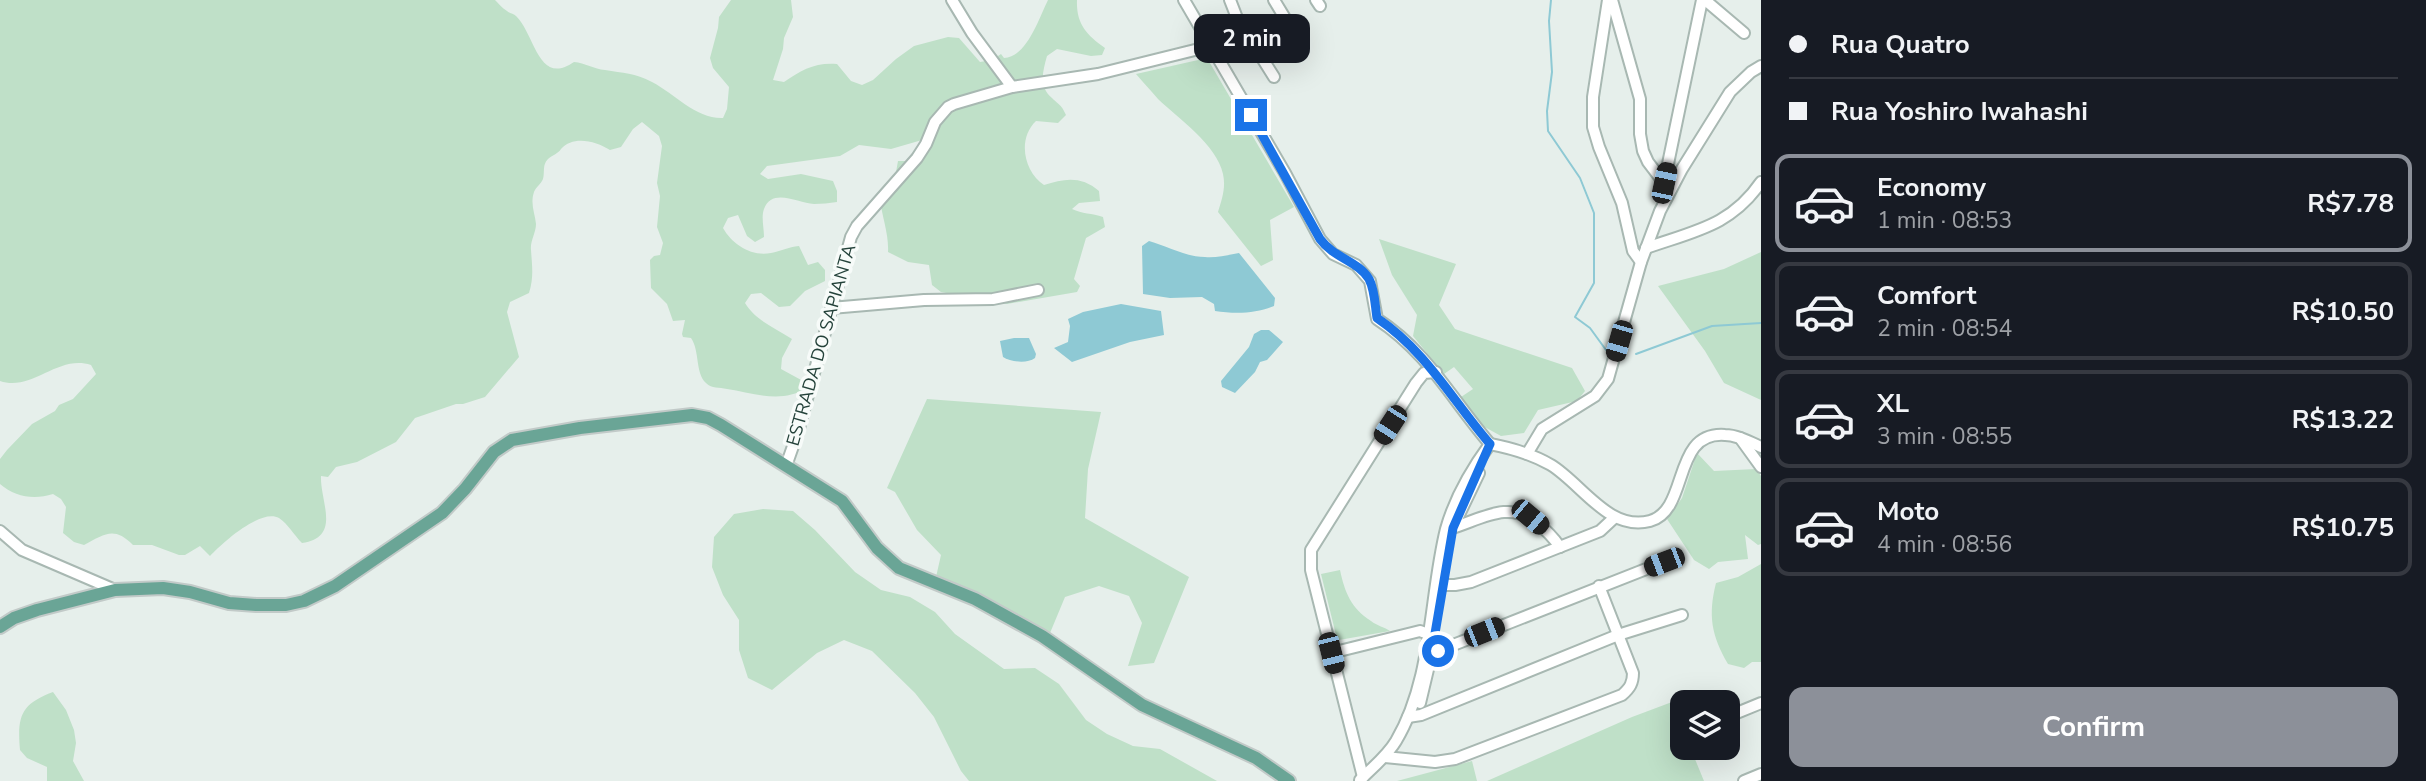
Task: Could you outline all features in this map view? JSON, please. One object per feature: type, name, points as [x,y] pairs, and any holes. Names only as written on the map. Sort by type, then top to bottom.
[{"type":"main road","points":[[0,627],[14,618],[37,610],[115,590],[163,588],[229,603],[256,605],[285,605],[309,599],[335,586],[442,513],[466,489],[494,452],[512,440],[580,428],[692,415],[708,418],[721,425],[842,501],[877,548],[899,568],[975,599],[1054,644],[1134,700],[1256,758],[1289,781]]},
{"type":"street","points":[[952,0],[972,33],[1012,87]]},
{"type":"street","points":[[1184,0],[1320,239],[1333,254],[1356,265],[1364,273],[1370,281],[1377,318],[1404,339],[1436,372],[1490,444],[1527,454],[1552,466],[1614,518],[1634,523],[1659,518],[1672,502],[1694,447],[1705,439],[1715,435],[1727,435],[1761,447]]},
{"type":"street","points":[[1230,0],[1237,18],[1274,77]]},
{"type":"street","points":[[1274,0],[1294,33]]},
{"type":"street","points":[[1610,0],[1640,99],[1643,151],[1648,162],[1668,186]]},
{"type":"street","points":[[1610,0],[1593,97],[1593,127],[1622,203],[1633,251],[1641,262]]},
{"type":"street","points":[[1527,454],[1542,429],[1595,396],[1608,379],[1641,262],[1668,186],[1703,0],[1744,33]]},
{"type":"street","points":[[1213,49],[1237,18]]},
{"type":"street","name":"ESTRADA DO SAPIANTA","points":[[786,466],[798,432],[851,237],[857,226],[917,158],[935,121],[942,113],[954,104],[1012,87],[1098,74],[1213,49]]},
{"type":"street","points":[[1668,186],[1730,92],[1761,66]]},
{"type":"street","points":[[1646,248],[1721,221],[1747,202],[1761,181]]},
{"type":"street","points":[[831,308],[924,300],[993,299],[1038,290]]},
{"type":"street","points":[[1436,372],[1424,373],[1416,383],[1311,550],[1311,570],[1363,780],[1387,757],[1412,717],[1428,652],[1450,529],[1462,488],[1490,444]]},
{"type":"street","points":[[1740,438],[1761,467]]},
{"type":"street","points":[[1450,529],[1503,511],[1520,511],[1553,537],[1559,547]]},
{"type":"street","points":[[1440,585],[1471,582],[1600,531],[1614,518]]},
{"type":"street","points":[[0,531],[22,550],[115,590]]},
{"type":"street","points":[[1428,652],[1664,562]]},
{"type":"street","points":[[1428,652],[1428,634],[1440,585]]},
{"type":"street","points":[[1387,757],[1435,762],[1455,759],[1622,695],[1633,682],[1633,673],[1599,586]]},
{"type":"street","points":[[1412,717],[1618,635],[1682,615]]},
{"type":"street","points":[[1331,653],[1420,631],[1428,634]]},
{"type":"street","points":[[1740,712],[1761,703]]},
{"type":"street","points":[[1744,781],[1761,774]]},
{"type":"green space","points":[[0,0],[495,0],[516,16],[539,55],[552,68],[562,68],[574,62],[634,75],[652,82],[695,110],[723,118],[727,109],[729,87],[713,68],[710,58],[719,17],[731,0],[791,0],[793,17],[784,38],[773,80],[784,82],[809,68],[822,64],[837,64],[851,81],[862,85],[873,80],[914,46],[948,37],[959,38],[980,62],[992,60],[1001,54],[1004,58],[1012,56],[1026,44],[1048,0],[1077,0],[1080,22],[1092,38],[1105,48],[1102,55],[1091,56],[1057,49],[1047,56],[1043,83],[1066,115],[1058,123],[1036,121],[1026,137],[1025,155],[1032,172],[1044,185],[1073,180],[1086,183],[1099,191],[1100,201],[1079,203],[1072,209],[1103,217],[1105,227],[1086,238],[1074,279],[1080,286],[1077,292],[1007,304],[941,292],[932,285],[929,265],[908,262],[888,252],[880,199],[894,183],[898,161],[919,161],[924,151],[922,140],[891,149],[859,145],[840,156],[767,166],[760,174],[768,179],[801,174],[833,181],[837,202],[814,204],[779,197],[773,199],[768,202],[763,212],[764,237],[755,242],[747,236],[738,215],[728,218],[723,228],[737,244],[756,253],[771,253],[799,246],[808,265],[818,262],[825,270],[825,281],[805,291],[790,306],[779,307],[761,293],[751,294],[745,303],[760,319],[792,339],[782,358],[781,369],[803,381],[806,388],[787,395],[757,395],[713,387],[706,383],[700,374],[694,343],[691,338],[683,337],[682,334],[685,320],[673,321],[667,304],[651,288],[650,260],[660,255],[663,243],[657,227],[660,196],[657,183],[662,146],[659,136],[642,122],[633,129],[621,147],[610,150],[592,142],[572,142],[546,161],[543,179],[533,196],[536,224],[531,247],[531,287],[529,293],[510,302],[507,312],[519,357],[485,397],[415,418],[396,442],[357,462],[336,467],[328,477],[321,476],[326,517],[322,534],[302,543],[282,520],[271,516],[242,528],[210,556],[200,546],[185,555],[179,555],[152,545],[133,545],[115,534],[104,535],[84,545],[74,542],[63,533],[66,507],[61,499],[53,494],[25,496],[0,484],[0,459],[7,450],[32,424],[55,411],[59,405],[73,399],[96,374],[91,365],[79,363],[67,364],[23,382],[0,381]]},
{"type":"green space","points":[[1207,58],[1294,207],[1270,220],[1273,260],[1261,266],[1218,212],[1224,179],[1213,153],[1136,74]]},
{"type":"green space","points":[[1379,239],[1456,264],[1439,305],[1455,329],[1572,368],[1585,391],[1577,401],[1538,410],[1524,433],[1501,436],[1481,425],[1461,397],[1473,389],[1454,367],[1444,374],[1413,336],[1417,315],[1392,275]]},
{"type":"green space","points":[[1761,252],[1761,400],[1724,383],[1705,351],[1658,286],[1724,269]]},
{"type":"green space","points":[[927,399],[1101,412],[1088,469],[1085,518],[1189,577],[1154,663],[1128,666],[1142,623],[1129,596],[1099,586],[1065,597],[1050,633],[936,577],[941,555],[917,530],[895,492],[887,488]]},
{"type":"green space","points":[[1697,453],[1714,471],[1756,469],[1761,476],[1761,544],[1758,545],[1745,535],[1748,559],[1718,562],[1709,569],[1694,560],[1667,519],[1682,498]]},
{"type":"green space","points":[[763,509],[793,511],[855,572],[881,590],[910,597],[935,612],[955,634],[1004,669],[1035,668],[1059,684],[1086,720],[1107,734],[1133,746],[1160,749],[1217,781],[969,781],[961,771],[934,717],[915,693],[872,651],[844,640],[817,653],[772,690],[748,678],[739,650],[739,620],[723,595],[712,567],[714,537],[734,514]]},
{"type":"green space","points":[[1761,564],[1761,662],[1752,662],[1744,668],[1728,664],[1718,644],[1712,615],[1714,594],[1716,583],[1738,577]]},
{"type":"green space","points":[[1340,570],[1354,605],[1373,623],[1390,631],[1339,640],[1321,574]]},
{"type":"green space","points":[[53,692],[66,710],[74,730],[76,743],[73,761],[84,781],[47,781],[47,767],[27,758],[20,750],[19,728],[23,713],[34,701]]},
{"type":"green space","points":[[1670,703],[1670,760],[1695,760],[1704,781],[1487,781]]},
{"type":"green space","points":[[1472,761],[1477,781],[1397,781]]},
{"type":"water","points":[[1149,241],[1198,257],[1239,253],[1275,298],[1274,306],[1252,312],[1222,312],[1215,311],[1214,304],[1202,297],[1170,298],[1143,294],[1142,246]]},
{"type":"water","points":[[1121,304],[1161,311],[1164,335],[1130,342],[1072,362],[1054,348],[1068,342],[1068,319],[1083,312]]},
{"type":"water","points":[[1269,330],[1283,342],[1267,360],[1260,362],[1255,372],[1235,393],[1222,387],[1221,381],[1249,347],[1254,334]]},
{"type":"water","points":[[1029,338],[1036,354],[1035,358],[1019,362],[1003,357],[1000,341]]},
{"type":"waterway","points":[[1551,0],[1549,21],[1552,72],[1547,111],[1548,131],[1580,178],[1594,213],[1594,283],[1575,317],[1590,328],[1606,350]]},
{"type":"waterway","points":[[1636,354],[1712,326],[1761,323]]},
{"type":"route","points":[[1251,115],[1326,248],[1356,265],[1364,273],[1374,294],[1377,318],[1414,348],[1436,372],[1490,444],[1453,528],[1432,651],[1438,651]]}]
